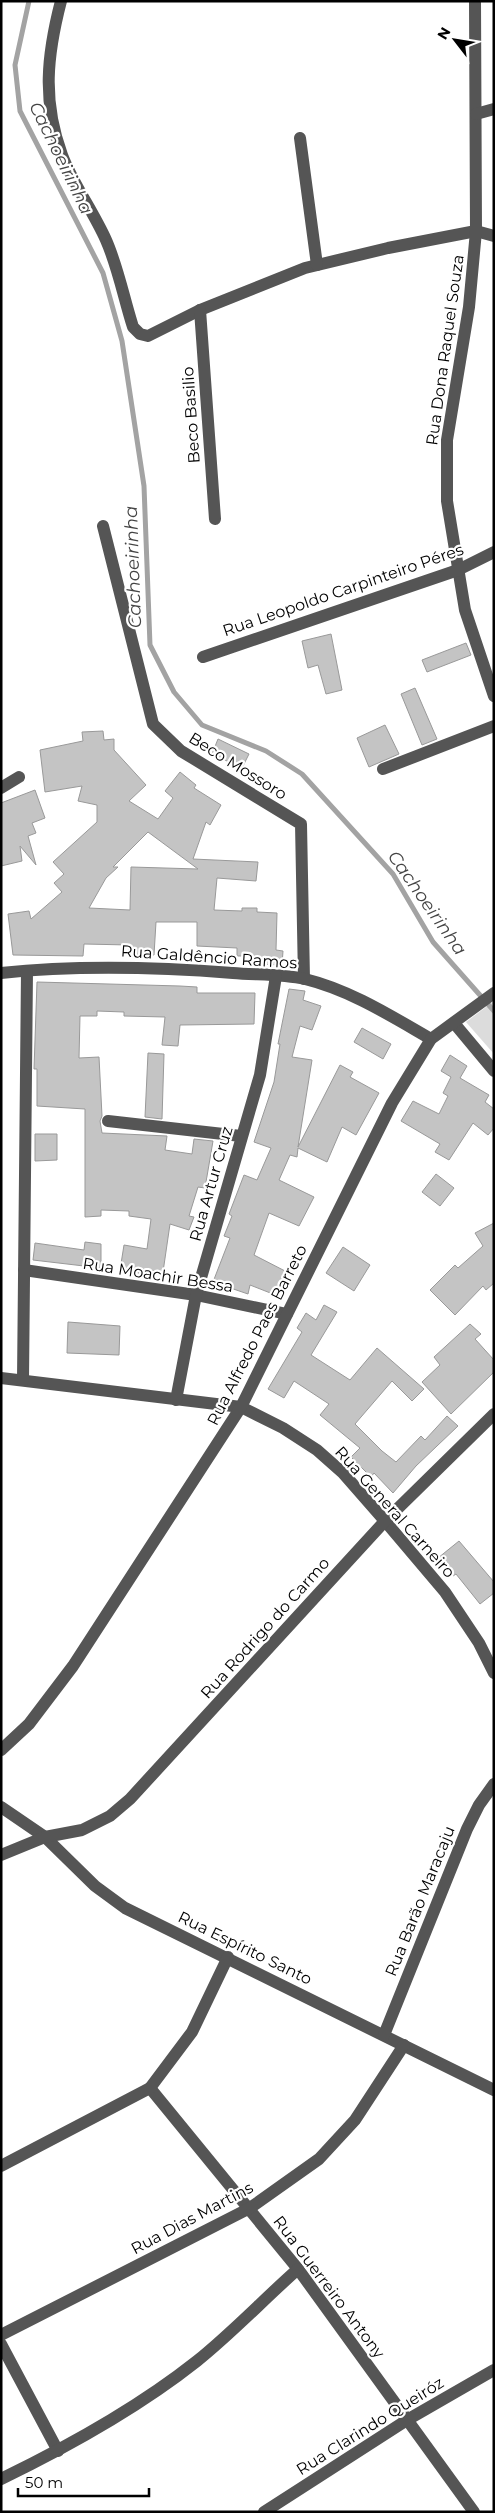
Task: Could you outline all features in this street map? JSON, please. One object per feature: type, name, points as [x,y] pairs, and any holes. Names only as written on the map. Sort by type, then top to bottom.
[{"type":"street","points":[[62,1],[53,34],[48,72],[48,102],[62,155],[107,241],[133,327],[144,336],[152,334],[200,310],[317,265],[388,248],[476,231],[494,236]]},
{"type":"street","name":"Rua Dona Raquel Souza","points":[[475,1],[476,231],[468,307],[448,440],[447,501],[465,610],[494,696]]},
{"type":"street","points":[[476,114],[494,109]]},
{"type":"street","points":[[300,138],[317,265]]},
{"type":"street","name":"Beco Basilio","points":[[200,310],[215,519]]},
{"type":"street","name":"Beco Mossoro","points":[[103,526],[153,724],[181,751],[301,824],[304,979]]},
{"type":"street","name":"Rua Leopoldo Carpinteiro Péres","points":[[203,657],[458,570],[494,552]]},
{"type":"street","points":[[383,769],[494,726]]},
{"type":"street","points":[[1,788],[19,776]]},
{"type":"street","name":"Rua Galdêncio Ramos","points":[[1,973],[100,967],[192,970],[304,979],[338,990],[385,1012],[431,1039]]},
{"type":"street","points":[[22,1380],[27,970]]},
{"type":"street","name":"Rua Artur Cruz","points":[[176,1400],[196,1295],[260,1075],[276,976]]},
{"type":"street","name":"Rua Alfredo Paes Barreto","points":[[1,1750],[29,1724],[73,1666],[241,1407],[392,1103],[431,1039],[494,993]]},
{"type":"street","points":[[458,1020],[494,1071]]},
{"type":"street","points":[[108,1121],[241,1136]]},
{"type":"street","name":"Rua Moachir Bessa","points":[[24,1270],[196,1295],[287,1314]]},
{"type":"street","name":"Rua General Carneiro","points":[[1,1378],[241,1407],[283,1428],[317,1450],[343,1473],[385,1521],[445,1592],[479,1643],[494,1673]]},
{"type":"street","name":"Rua Rodrigo do Carmo","points":[[1,1854],[46,1837],[82,1830],[110,1816],[130,1799],[385,1521],[494,1414]]},
{"type":"street","name":"Rua Barão Maracaju","points":[[384,2035],[467,1829],[479,1805],[494,1784]]},
{"type":"street","name":"Rua Espírito Santo","points":[[1,1807],[46,1837],[108,1897],[125,1908],[228,1957],[494,2090]]},
{"type":"street","points":[[1,2166],[150,2088],[192,2032],[228,1957]]},
{"type":"street","name":"Rua Dias Martins","points":[[1,2335],[250,2208],[319,2159],[355,2120],[404,2045]]},
{"type":"street","name":"Rua Guerreiro Antony","points":[[150,2088],[298,2269],[474,2512]]},
{"type":"street","points":[[1,2479],[58,2451],[169,2382],[198,2360],[298,2269]]},
{"type":"street","points":[[1,2344],[58,2451]]},
{"type":"street","name":"Rua Clarindo Queiróz","points":[[264,2512],[407,2420],[494,2370]]},
{"type":"shaded area","points":[[494,1001],[494,1054],[466,1022]]},
{"type":"building","points":[[331,634],[342,690],[326,694],[318,665],[308,668],[302,641]]},
{"type":"building","points":[[466,643],[471,655],[427,672],[422,660]]},
{"type":"building","points":[[415,688],[437,739],[422,745],[401,694]]},
{"type":"building","points":[[385,725],[399,754],[369,767],[357,738]]},
{"type":"building","points":[[103,731],[104,740],[114,739],[114,750],[146,785],[129,801],[158,819],[173,798],[165,791],[180,772],[196,785],[194,788],[221,805],[210,825],[206,822],[193,859],[258,862],[256,881],[217,878],[214,910],[242,911],[242,908],[257,908],[257,912],[277,913],[276,950],[283,951],[282,965],[256,964],[256,956],[237,956],[237,948],[197,946],[197,922],[156,922],[154,955],[128,954],[129,945],[84,944],[83,956],[13,955],[8,914],[29,911],[31,919],[62,892],[54,883],[64,874],[53,862],[97,822],[97,805],[78,801],[82,786],[45,792],[40,750],[83,741],[82,732]],"holes":[[[148,832],[198,869],[131,867],[130,910],[89,908],[106,878],[118,867],[113,867]]]},
{"type":"building","points":[[218,739],[249,754],[242,768],[212,754]]},
{"type":"building","points":[[35,790],[45,818],[32,823],[36,833],[28,836],[36,865],[20,846],[22,861],[1,866],[1,803]]},
{"type":"building","points":[[37,982],[180,986],[197,987],[197,993],[255,993],[254,1024],[180,1025],[178,1046],[162,1045],[165,1017],[124,1016],[124,1012],[97,1011],[97,1016],[80,1016],[79,1058],[99,1057],[102,1116],[100,1121],[102,1133],[167,1136],[165,1150],[192,1154],[194,1139],[213,1141],[205,1188],[198,1187],[189,1216],[194,1217],[189,1230],[170,1224],[163,1272],[140,1269],[139,1273],[120,1270],[124,1245],[147,1249],[151,1219],[129,1216],[129,1211],[101,1210],[101,1216],[85,1217],[85,1109],[37,1106],[37,1069],[34,1069]]},
{"type":"building","points":[[289,989],[305,991],[303,1000],[321,1006],[312,1030],[300,1026],[292,1057],[312,1060],[298,1147],[340,1065],[353,1072],[350,1077],[379,1093],[356,1135],[342,1127],[327,1162],[298,1148],[297,1157],[290,1155],[279,1180],[314,1197],[299,1226],[269,1213],[254,1255],[287,1272],[278,1296],[250,1285],[248,1294],[213,1282],[230,1238],[224,1236],[232,1216],[229,1214],[244,1175],[257,1180],[271,1148],[254,1142],[274,1082],[280,1044],[278,1044]]},
{"type":"building","points":[[362,1028],[391,1044],[383,1059],[354,1042]]},
{"type":"building","points":[[148,1053],[164,1054],[162,1119],[145,1117]]},
{"type":"building","points":[[450,1055],[467,1066],[460,1078],[489,1095],[485,1102],[494,1109],[494,1128],[488,1135],[473,1123],[449,1160],[435,1152],[440,1144],[401,1121],[413,1101],[439,1114],[448,1096],[443,1093],[451,1077],[441,1071]]},
{"type":"building","points":[[35,1134],[57,1134],[57,1160],[35,1161]]},
{"type":"building","points":[[436,1174],[454,1188],[440,1206],[422,1192]]},
{"type":"building","points":[[494,1223],[494,1283],[486,1290],[483,1286],[455,1315],[430,1290],[455,1265],[458,1268],[483,1246],[475,1233]]},
{"type":"building","points":[[85,1242],[101,1244],[101,1268],[33,1260],[35,1243],[84,1250]]},
{"type":"building","points":[[343,1247],[370,1265],[354,1291],[326,1273]]},
{"type":"building","points":[[324,1305],[337,1312],[311,1355],[350,1380],[377,1348],[424,1389],[412,1401],[392,1381],[355,1424],[382,1451],[396,1462],[421,1436],[425,1440],[447,1416],[458,1426],[416,1466],[393,1493],[374,1473],[371,1477],[351,1457],[360,1448],[320,1415],[329,1404],[294,1381],[284,1398],[268,1389],[302,1332],[297,1328],[306,1313],[316,1320]]},
{"type":"building","points":[[68,1322],[120,1326],[119,1355],[67,1353]]},
{"type":"building","points":[[470,1324],[481,1334],[475,1339],[494,1360],[494,1372],[451,1414],[422,1382],[440,1365],[434,1357]]},
{"type":"building","points":[[459,1541],[494,1582],[494,1593],[480,1604],[456,1574],[453,1576],[438,1558]]},
{"type":"waterway","name":"Cachoeirinha","points":[[29,1],[15,65],[20,111],[103,273],[122,341],[144,486],[150,645],[174,692],[202,725],[266,751],[302,774],[393,874],[433,942],[494,1011]]}]
